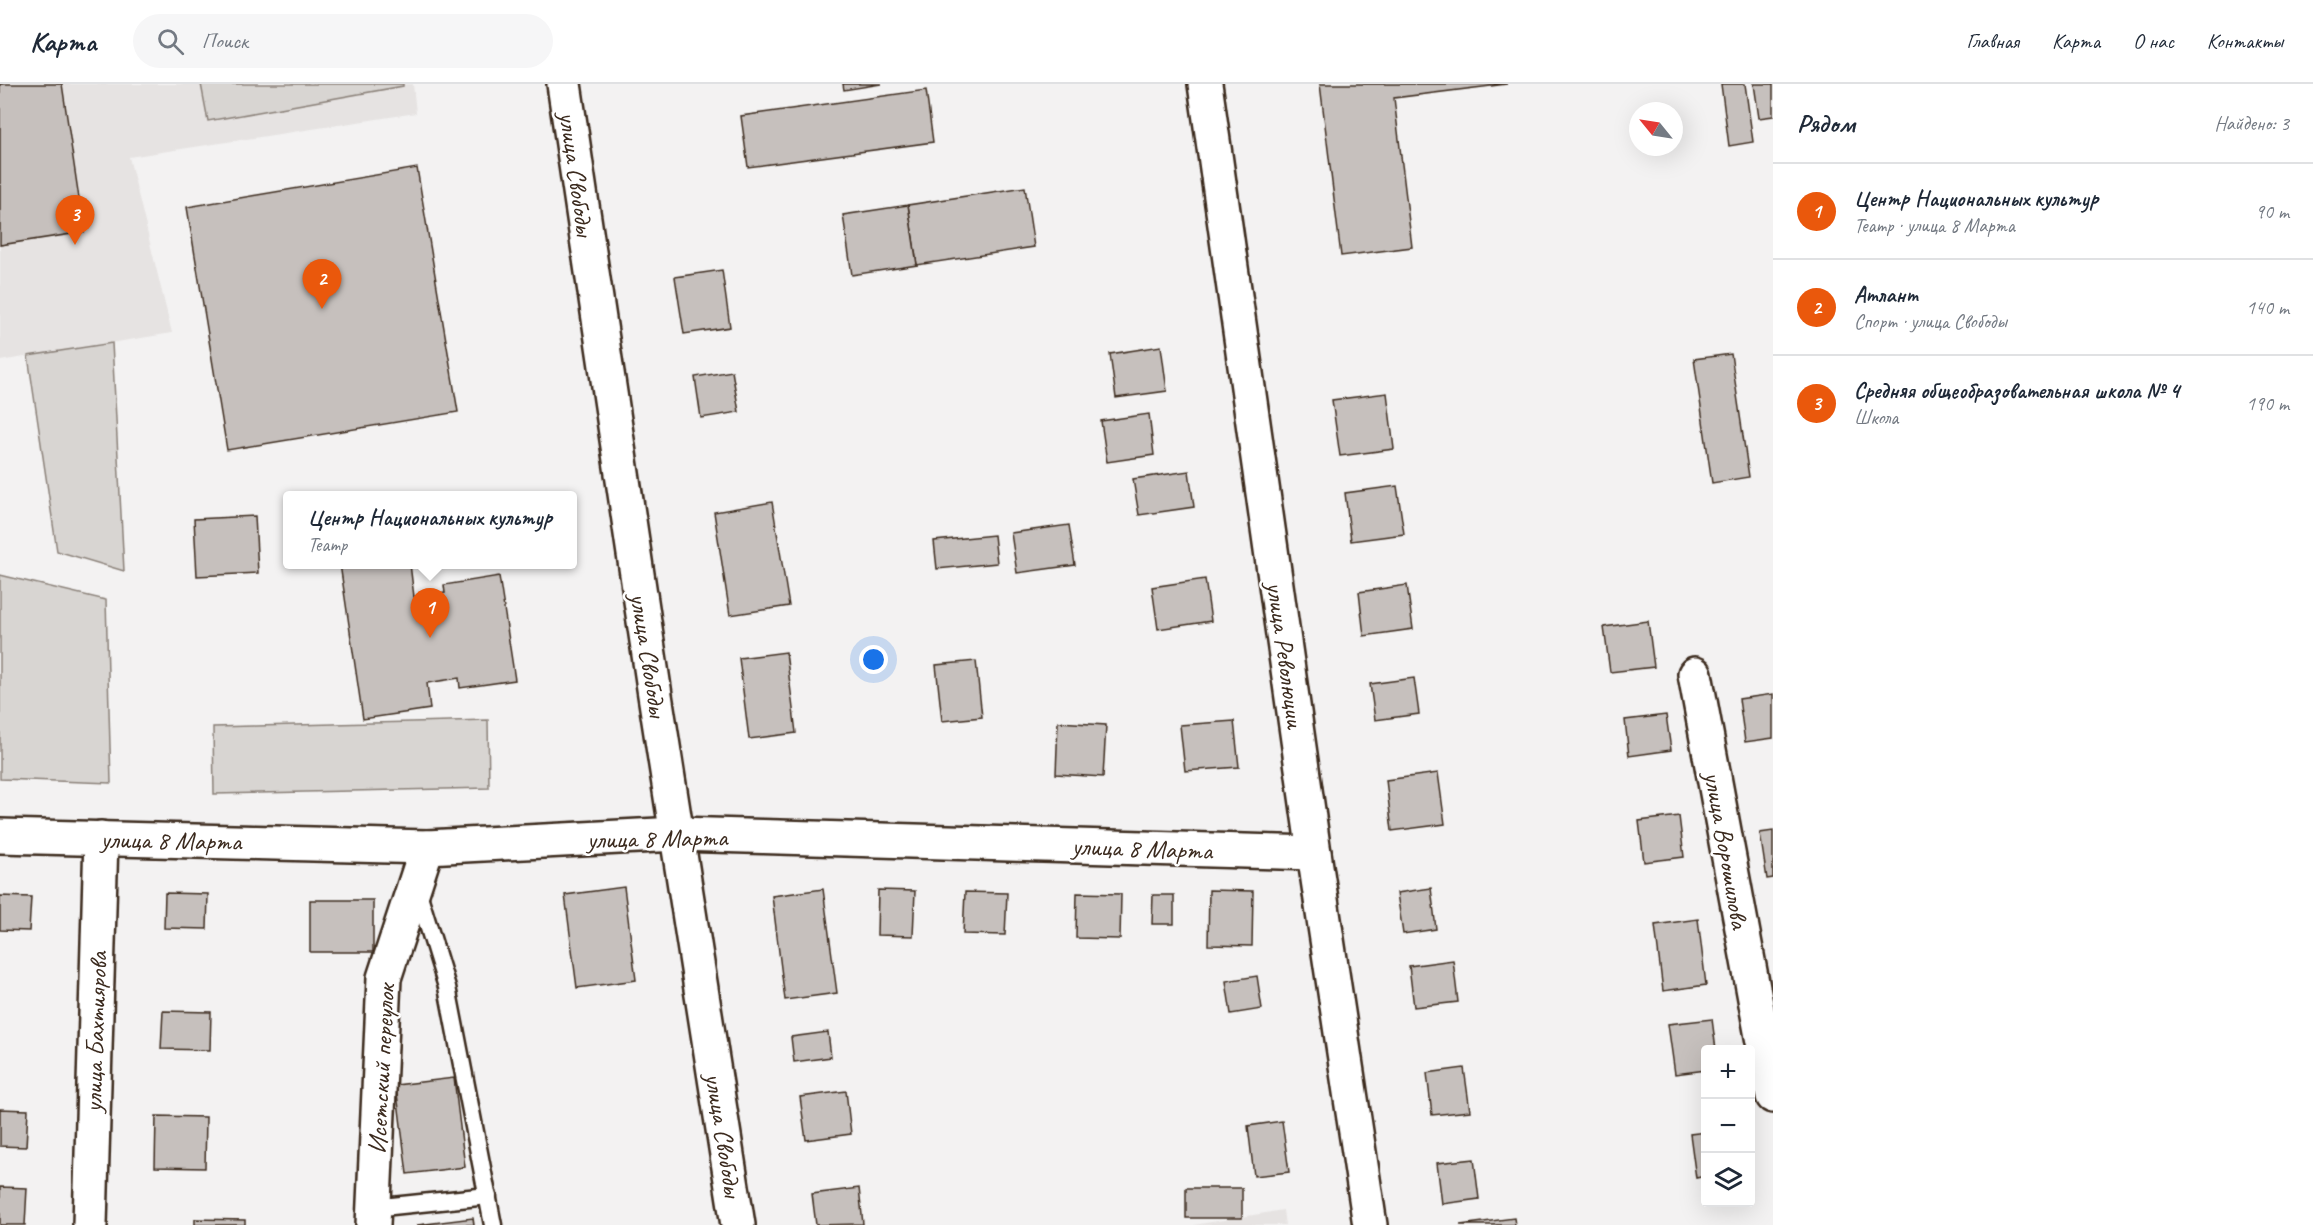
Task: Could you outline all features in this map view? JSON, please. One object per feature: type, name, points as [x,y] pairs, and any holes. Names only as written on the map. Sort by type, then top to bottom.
[{"type":"street","name":"улица Свободы","points":[[564,84],[738,1225]]},
{"type":"street","name":"улица Революции","points":[[1205,84],[1314,852],[1370,1225]]},
{"type":"street","name":"улица Ворошилова","points":[[1695,674],[1773,1096]]},
{"type":"street","name":"улица 8 Марта","points":[[0,836],[427,847],[677,834],[1314,852]]},
{"type":"street","name":"улица Бахтиярова","points":[[90,1225],[101,838]]},
{"type":"street","name":"Исетский переулок","points":[[373,1216],[384,978],[427,847]]},
{"type":"lane","points":[[415,882],[447,987],[493,1225]]},
{"type":"lane","points":[[373,1216],[488,1196]]},
{"type":"shaded area","points":[[0,84],[413,84],[416,113],[129,157],[172,333],[0,361]]},
{"type":"shaded area","points":[[201,84],[403,84],[403,86],[208,121]]},
{"type":"shaded area","points":[[112,343],[124,571],[57,551],[28,356]]},
{"type":"shaded area","points":[[0,575],[106,600],[111,783],[0,779]]},
{"type":"shaded area","points":[[488,720],[489,788],[214,794],[213,727]]},
{"type":"shaded area","points":[[1283,1210],[1285,1225],[1194,1225]]},
{"type":"building","points":[[0,84],[62,84],[84,232],[0,245]]},
{"type":"building","points":[[843,84],[881,84],[844,90]]},
{"type":"building","points":[[1320,84],[1507,84],[1394,98],[1412,247],[1341,256]]},
{"type":"building","points":[[1721,84],[1745,84],[1753,142],[1729,146]]},
{"type":"building","points":[[1754,84],[1773,84],[1773,116],[1759,118]]},
{"type":"building","points":[[926,90],[933,142],[748,167],[741,116]]},
{"type":"building","points":[[417,168],[458,412],[227,450],[187,207]]},
{"type":"building","points":[[1025,187],[1034,247],[917,265],[908,205]]},
{"type":"building","points":[[908,205],[917,265],[852,275],[843,215]]},
{"type":"building","points":[[722,270],[730,327],[684,334],[675,277]]},
{"type":"building","points":[[1161,346],[1167,391],[1116,398],[1110,354]]},
{"type":"building","points":[[1731,354],[1749,477],[1712,483],[1694,359]]},
{"type":"building","points":[[732,371],[739,412],[701,418],[695,377]]},
{"type":"building","points":[[1387,393],[1394,449],[1340,456],[1332,400]]},
{"type":"building","points":[[1149,414],[1154,455],[1107,462],[1101,421]]},
{"type":"building","points":[[1189,471],[1194,507],[1139,515],[1133,479]]},
{"type":"building","points":[[1397,486],[1404,534],[1351,541],[1345,493]]},
{"type":"building","points":[[772,502],[789,606],[730,615],[714,512]]},
{"type":"building","points":[[255,516],[258,573],[197,576],[194,519]]},
{"type":"building","points":[[1069,525],[1075,565],[1017,573],[1011,533]]},
{"type":"building","points":[[994,535],[997,563],[937,569],[934,541]]},
{"type":"building","points":[[341,569],[411,569],[414,597],[445,593],[444,585],[499,576],[515,680],[460,688],[459,678],[427,683],[430,709],[363,719]]},
{"type":"building","points":[[1205,579],[1211,621],[1158,629],[1152,587]]},
{"type":"building","points":[[1407,585],[1413,629],[1364,636],[1359,592]]},
{"type":"building","points":[[1648,621],[1654,667],[1610,672],[1604,627]]},
{"type":"building","points":[[786,652],[796,733],[749,739],[739,658]]},
{"type":"building","points":[[976,661],[982,717],[942,721],[936,665]]},
{"type":"building","points":[[1414,678],[1419,714],[1375,720],[1370,684]]},
{"type":"building","points":[[1773,694],[1773,738],[1745,742],[1739,699]]},
{"type":"building","points":[[1666,715],[1671,750],[1629,756],[1625,720]]},
{"type":"building","points":[[1234,721],[1239,767],[1185,771],[1180,725]]},
{"type":"building","points":[[1058,722],[1106,725],[1103,777],[1056,774]]},
{"type":"building","points":[[1438,773],[1445,824],[1392,831],[1386,780]]},
{"type":"building","points":[[1679,816],[1684,857],[1644,862],[1639,821]]},
{"type":"building","points":[[1773,831],[1773,878],[1767,879],[1760,833]]},
{"type":"building","points":[[624,887],[636,980],[577,988],[565,895]]},
{"type":"building","points":[[1431,888],[1436,929],[1403,934],[1397,893]]},
{"type":"building","points":[[823,889],[837,993],[785,1000],[772,896]]},
{"type":"building","points":[[878,890],[915,891],[913,936],[877,935]]},
{"type":"building","points":[[1209,890],[1253,891],[1252,946],[1208,945]]},
{"type":"building","points":[[965,892],[1007,893],[1005,935],[963,934]]},
{"type":"building","points":[[165,893],[208,894],[207,929],[164,928]]},
{"type":"building","points":[[1077,893],[1121,894],[1120,939],[1076,938]]},
{"type":"building","points":[[1153,895],[1174,895],[1174,924],[1152,924]]},
{"type":"building","points":[[0,896],[31,897],[29,931],[0,930]]},
{"type":"building","points":[[310,900],[373,900],[373,952],[310,952]]},
{"type":"building","points":[[1698,919],[1706,985],[1663,991],[1655,925]]},
{"type":"building","points":[[1453,960],[1458,1002],[1414,1007],[1409,966]]},
{"type":"building","points":[[1257,976],[1262,1009],[1231,1014],[1226,981]]},
{"type":"building","points":[[163,1011],[211,1012],[210,1050],[161,1049]]},
{"type":"building","points":[[1712,1019],[1715,1045],[1701,1045],[1701,1071],[1675,1074],[1668,1024]]},
{"type":"building","points":[[828,1032],[831,1057],[794,1062],[791,1037]]},
{"type":"building","points":[[1464,1068],[1470,1111],[1432,1115],[1427,1073]]},
{"type":"building","points":[[454,1078],[465,1167],[407,1174],[396,1085]]},
{"type":"building","points":[[846,1091],[851,1134],[806,1140],[800,1097]]},
{"type":"building","points":[[0,1109],[28,1110],[26,1147],[0,1146]]},
{"type":"building","points":[[156,1116],[206,1117],[205,1168],[155,1167]]},
{"type":"building","points":[[1282,1121],[1289,1172],[1254,1176],[1248,1126]]},
{"type":"building","points":[[1701,1133],[1701,1177],[1696,1178],[1690,1134]]},
{"type":"building","points":[[1474,1159],[1479,1199],[1442,1204],[1437,1163]]},
{"type":"building","points":[[0,1187],[27,1188],[25,1225],[0,1225]]},
{"type":"building","points":[[859,1188],[863,1224],[816,1225],[812,1194]]},
{"type":"building","points":[[1186,1188],[1242,1188],[1242,1218],[1186,1218]]},
{"type":"building","points":[[473,1218],[474,1225],[417,1225]]},
{"type":"building","points":[[1514,1218],[1515,1225],[1460,1225]]},
{"type":"building","points":[[195,1219],[245,1220],[245,1225],[195,1225]]},
{"type":"place","name":"Средняя общеобразовательная школа № 4","points":[[75,245]]},
{"type":"place","name":"Атлант","points":[[322,309]]},
{"type":"place","name":"Центр Национальных культур","points":[[430,638]]}]
